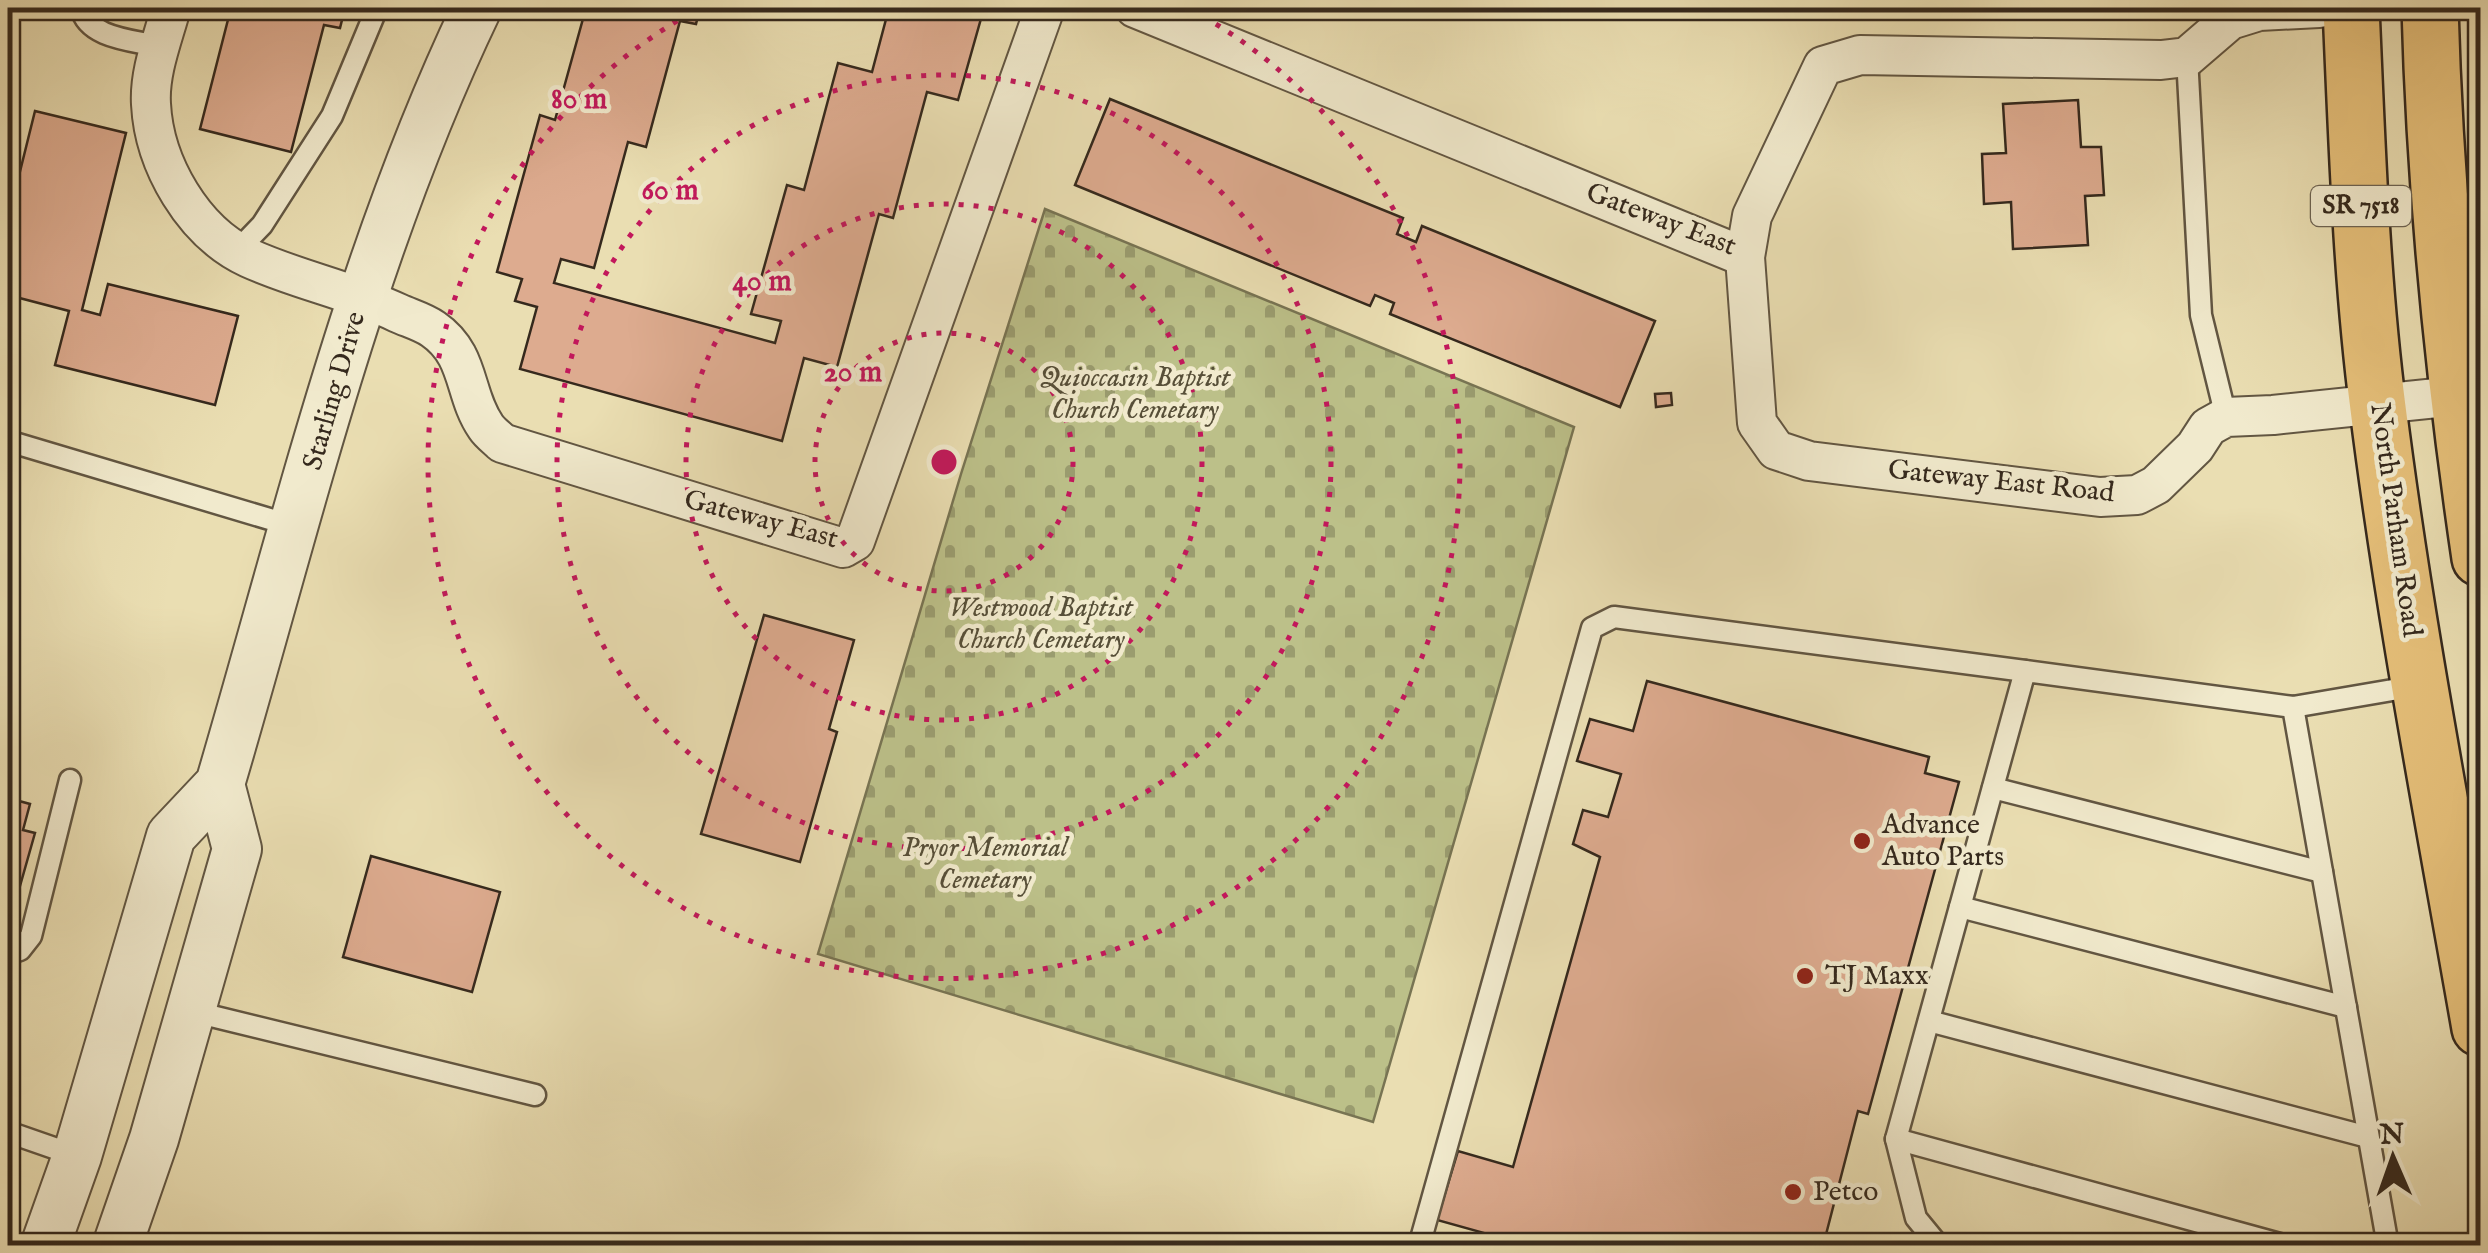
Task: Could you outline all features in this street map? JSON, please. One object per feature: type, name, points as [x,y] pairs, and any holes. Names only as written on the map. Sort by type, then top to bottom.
[{"type":"highway","name":"North Parham Road","points":[[2351,8],[2358,177],[2377,404],[2420,686],[2480,1028]]},
{"type":"highway","name":"SR 7518","points":[[2430,8],[2436,164],[2456,396],[2480,558]]},
{"type":"street","name":"Gateway East","points":[[171,8],[151,102],[166,169],[212,233],[248,257],[362,296],[432,329],[463,364],[486,428],[502,444],[844,548],[855,541],[1045,8]]},
{"type":"street","name":"Starling Drive","points":[[45,1246],[77,1156],[171,836],[220,784],[362,296],[390,212],[477,8]]},
{"type":"street","name":"Gateway East","points":[[1135,8],[1745,257],[1752,216],[1823,66],[1860,56],[2162,60],[2187,57]]},
{"type":"street","points":[[2187,57],[2230,20],[2259,12],[2319,8]]},
{"type":"street","name":"Gateway East Road","points":[[1745,257],[1757,423],[1776,450],[1809,461],[2100,497],[2137,494],[2156,484],[2195,447],[2208,427],[2226,417]]},
{"type":"street","points":[[2226,417],[2456,396]]},
{"type":"street","points":[[116,1246],[154,1139],[237,849],[220,784]]},
{"type":"lane","points":[[81,8],[94,30],[161,48]]},
{"type":"lane","points":[[237,250],[262,224],[332,116],[376,8]]},
{"type":"lane","points":[[2187,57],[2201,314],[2226,417]]},
{"type":"lane","points":[[8,440],[295,526]]},
{"type":"lane","points":[[1419,1246],[1592,628],[1614,617],[2293,707],[2420,686]]},
{"type":"lane","points":[[1939,1246],[1916,1218],[1896,1139],[2026,670]]},
{"type":"lane","points":[[2293,707],[2388,1246]]},
{"type":"lane","points":[[8,954],[20,950],[31,936],[70,780]]},
{"type":"lane","points":[[1993,788],[2322,872]]},
{"type":"lane","points":[[1960,907],[2346,1007]]},
{"type":"lane","points":[[191,1010],[535,1095]]},
{"type":"lane","points":[[1929,1021],[2368,1137]]},
{"type":"lane","points":[[8,1132],[77,1156]]},
{"type":"lane","points":[[1896,1139],[2288,1246]]},
{"type":"green space","points":[[1045,209],[1574,427],[1373,1122],[818,954],[961,474]]},
{"type":"building","points":[[231,8],[345,8],[340,28],[324,25],[291,152],[200,129]]},
{"type":"building","points":[[586,8],[700,8],[696,24],[680,21],[646,147],[628,142],[594,268],[561,259],[554,283],[775,343],[781,321],[751,314],[787,185],[804,190],[838,63],[872,72],[889,8],[984,8],[958,100],[927,92],[893,218],[879,214],[837,367],[804,358],[782,441],[520,369],[537,307],[515,301],[522,279],[497,272],[540,115],[555,120]]},
{"type":"building","points":[[1110,99],[1403,218],[1397,234],[1416,242],[1422,226],[1655,321],[1620,407],[1390,314],[1394,303],[1375,295],[1370,306],[1075,185]]},
{"type":"building","points":[[2078,100],[2081,147],[2101,147],[2104,195],[2085,196],[2088,245],[2013,249],[2011,202],[1984,204],[1982,154],[2006,153],[2003,104]]},
{"type":"building","points":[[35,111],[126,133],[82,310],[100,315],[108,284],[238,316],[215,405],[55,365],[69,311],[8,295],[8,220]]},
{"type":"building","points":[[1671,393],[1672,405],[1656,407],[1655,394]]},
{"type":"building","points":[[764,615],[854,640],[829,729],[837,732],[800,862],[701,834]]},
{"type":"building","points":[[1647,681],[1929,757],[1925,773],[1959,782],[1868,1114],[1858,1111],[1823,1246],[1492,1246],[1495,1236],[1437,1220],[1458,1151],[1513,1167],[1600,857],[1573,844],[1583,810],[1608,817],[1621,774],[1577,761],[1590,719],[1633,731]]},
{"type":"building","points":[[8,798],[30,804],[23,830],[35,833],[18,893],[8,891]]},
{"type":"building","points":[[371,856],[500,892],[472,992],[343,957]]},
{"type":"place","name":"Advance Auto Parts","points":[[1862,841]]},
{"type":"place","name":"TJ Maxx","points":[[1805,976]]},
{"type":"place","name":"Petco","points":[[1793,1192]]},
{"type":"park label","name":"Quioccasin Baptist Church Cemetary","points":[[1135,394]]},
{"type":"park label","name":"Westwood Baptist Church Cemetary","points":[[1041,624]]},
{"type":"park label","name":"Pryor Memorial Cemetary","points":[[985,864]]}]
